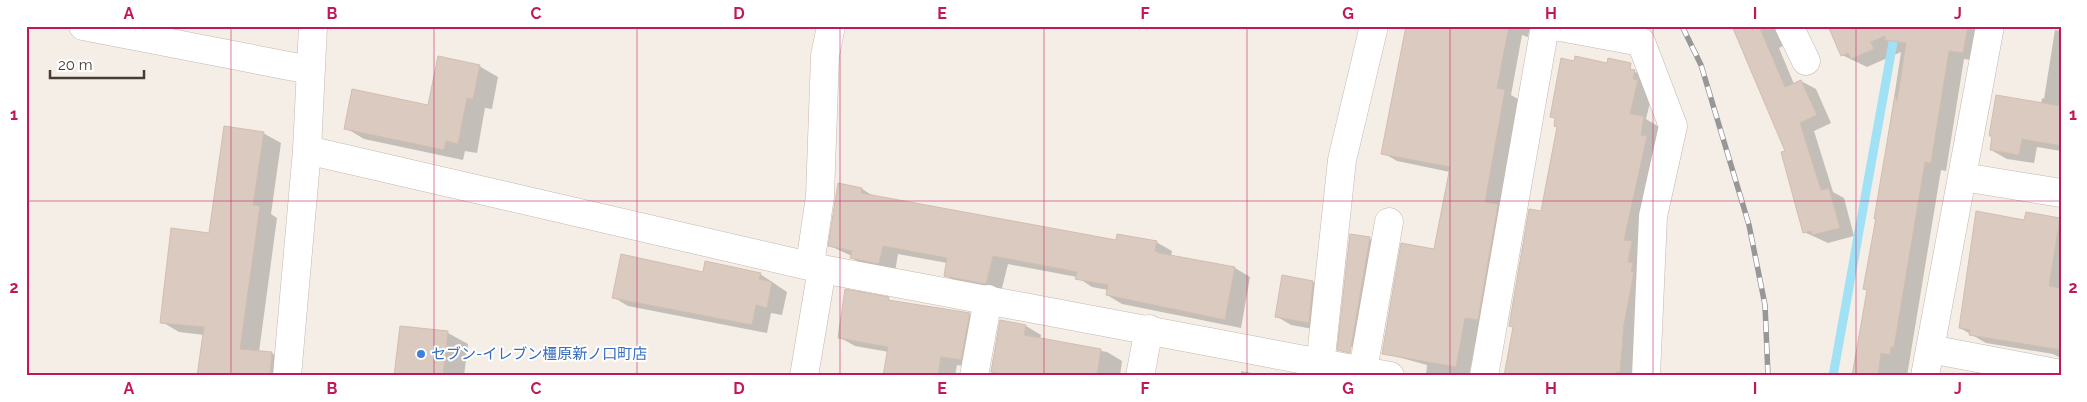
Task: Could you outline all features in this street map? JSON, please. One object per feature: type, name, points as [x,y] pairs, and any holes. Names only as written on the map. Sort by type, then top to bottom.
[{"type":"street","points":[[83,26],[310,70]]},
{"type":"street","points":[[287,376],[307,150],[313,26]]},
{"type":"street","points":[[804,376],[816,267],[825,56],[830,26]]},
{"type":"street","points":[[1320,369],[1342,160],[1374,26]]},
{"type":"street","points":[[1484,376],[1546,26]]},
{"type":"street","points":[[1554,26],[1641,42],[1673,126],[1653,216],[1646,376]]},
{"type":"street","points":[[1788,26],[1806,61]]},
{"type":"street","points":[[1925,376],[1990,26]]},
{"type":"street","points":[[307,150],[816,267],[1149,329],[1320,369],[1363,370],[1390,376]]},
{"type":"street","points":[[1963,177],[2061,193]]},
{"type":"street","points":[[1363,370],[1389,222]]},
{"type":"street","points":[[974,376],[988,299]]},
{"type":"street","points":[[1140,376],[1149,329]]},
{"type":"street","points":[[1930,349],[2061,374]]},
{"type":"building","points":[[1406,26],[1509,26],[1497,88],[1505,90],[1485,202],[1498,204],[1478,320],[1465,318],[1456,367],[1382,354],[1401,243],[1434,249],[1450,167],[1381,154]]},
{"type":"building","points":[[1732,26],[1759,26],[1785,87],[1801,80],[1817,115],[1800,123],[1821,190],[1829,188],[1840,228],[1812,235],[1811,231],[1803,233],[1781,152],[1785,151]]},
{"type":"building","points":[[1828,26],[1968,26],[1963,53],[1949,51],[1931,163],[1925,162],[1894,347],[1891,347],[1890,355],[1881,353],[1878,376],[1852,376],[1867,290],[1863,289],[1876,218],[1874,219],[1895,95],[1897,101],[1906,43],[1885,40],[1885,36],[1871,42],[1874,49],[1851,59],[1848,53],[1841,56]]},
{"type":"building","points":[[438,56],[480,65],[473,99],[467,98],[458,144],[446,141],[444,150],[344,129],[352,89],[428,105]]},
{"type":"building","points":[[1575,56],[1607,63],[1608,58],[1631,63],[1630,69],[1635,70],[1633,79],[1638,80],[1630,114],[1644,116],[1641,135],[1647,136],[1624,240],[1632,241],[1628,262],[1633,263],[1631,272],[1634,272],[1624,324],[1620,372],[1616,372],[1616,376],[1504,376],[1513,327],[1509,326],[1529,209],[1541,211],[1557,127],[1554,126],[1555,118],[1550,117],[1561,58],[1574,61]]},
{"type":"building","points":[[1996,95],[2061,106],[2061,146],[2022,139],[2019,155],[1990,150],[1992,136],[1989,136]]},
{"type":"building","points":[[224,126],[264,132],[253,205],[260,206],[240,349],[272,352],[270,375],[235,373],[234,376],[197,376],[204,327],[160,323],[171,228],[209,233]]},
{"type":"building","points":[[838,183],[862,188],[861,193],[1116,240],[1117,234],[1157,241],[1155,251],[1159,253],[1235,267],[1225,320],[1106,295],[1108,285],[1075,279],[1077,272],[993,256],[986,284],[944,276],[947,258],[883,246],[879,264],[850,258],[852,251],[828,246]]},
{"type":"building","points":[[1976,211],[2024,220],[2026,212],[2060,218],[2049,286],[2061,288],[2061,350],[1969,335],[1970,330],[1959,328]]},
{"type":"building","points":[[1350,234],[1370,237],[1350,353],[1337,350]]},
{"type":"building","points":[[621,254],[703,272],[705,261],[761,273],[759,279],[772,282],[767,308],[756,305],[752,325],[612,298]]},
{"type":"building","points":[[1282,275],[1313,281],[1309,323],[1275,317]]},
{"type":"building","points":[[845,289],[889,297],[888,300],[970,313],[961,360],[941,357],[938,376],[883,376],[888,347],[838,338]]},
{"type":"building","points":[[1000,320],[1026,325],[1024,335],[1101,349],[1097,376],[1009,376],[991,372]]},
{"type":"building","name":"セブン-イレブン橿原新ノ口町店","points":[[400,326],[448,331],[443,376],[394,376]]},
{"type":"waterway","points":[[1833,376],[1895,31]]},
{"type":"railway","points":[[1682,26],[1701,65],[1749,225],[1765,305],[1768,376]]},
{"type":"place","name":"セブン-イレブン橿原新ノ口町店","points":[[421,354]]}]
